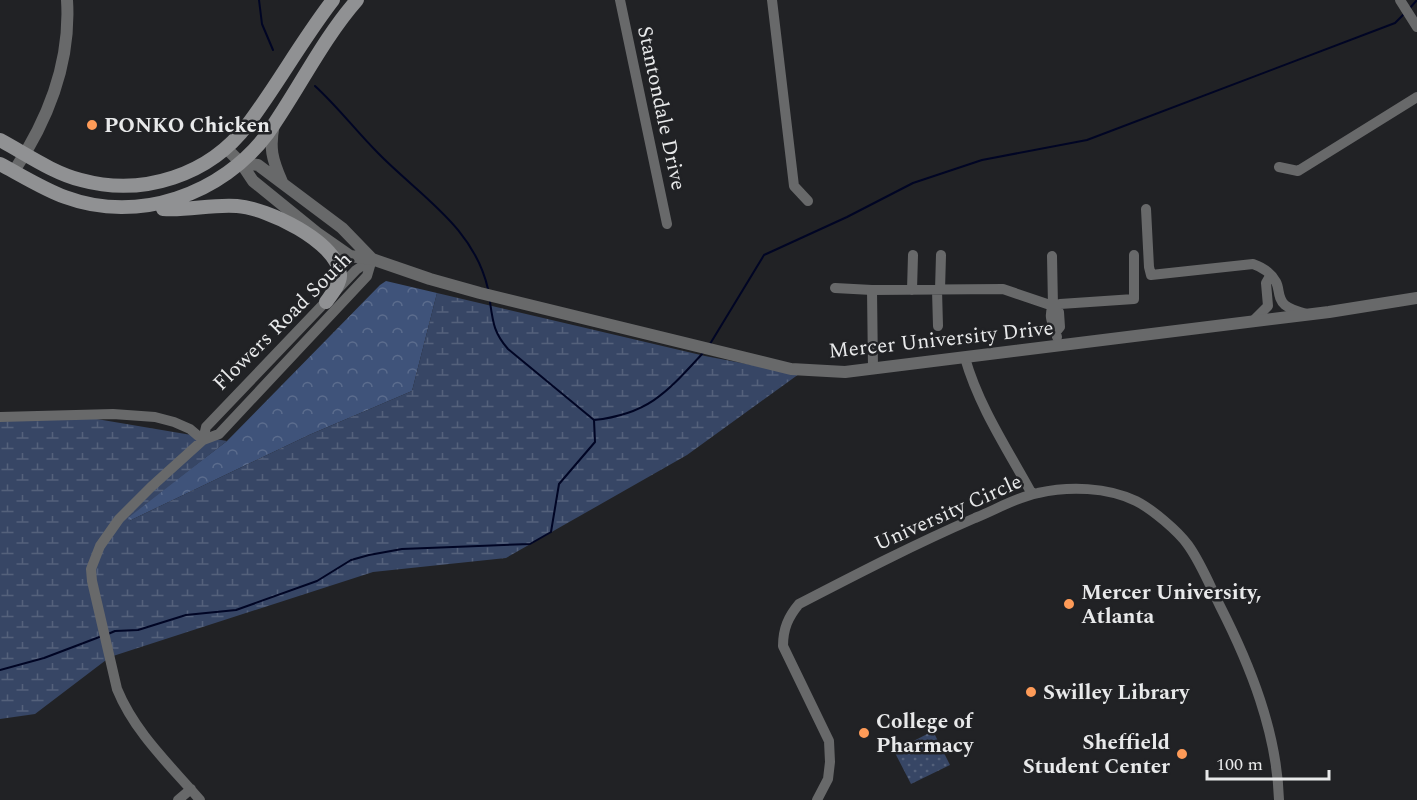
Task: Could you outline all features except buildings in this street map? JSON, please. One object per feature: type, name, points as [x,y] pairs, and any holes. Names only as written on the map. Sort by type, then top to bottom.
[{"type":"main road","points":[[0,140],[80,180],[126,187],[152,184],[183,175],[212,159],[226,148],[247,125],[333,0]]},
{"type":"main road","points":[[0,164],[64,197],[116,208],[146,206],[178,199],[208,186],[241,163],[267,134],[335,28],[357,0]]},
{"type":"main road","points":[[146,206],[166,210],[213,204],[240,206],[277,217],[305,233],[335,258],[340,280],[326,302]]},
{"type":"street","points":[[14,171],[39,129],[60,77],[67,40],[67,0]]},
{"type":"street","name":"Stantondale Drive","points":[[620,0],[667,224]]},
{"type":"street","points":[[772,0],[794,186],[808,201]]},
{"type":"street","points":[[1404,7],[1417,27]]},
{"type":"street","points":[[1279,167],[1298,171],[1417,96]]},
{"type":"street","points":[[274,122],[271,153],[282,183]]},
{"type":"street","name":"Mercer University Drive","points":[[226,148],[241,163],[253,181],[350,256],[372,259],[480,293],[791,369],[844,372],[873,369],[1417,298]]},
{"type":"street","name":"Mercer University Drive","points":[[241,163],[258,164],[342,228],[372,259]]},
{"type":"street","points":[[1146,210],[1151,275],[1253,264],[1264,268],[1276,282],[1283,303],[1293,310],[1308,314]]},
{"type":"street","points":[[912,290],[913,255]]},
{"type":"street","points":[[938,326],[941,255]]},
{"type":"street","points":[[835,288],[1003,289],[1053,306],[1134,299],[1134,255]]},
{"type":"street","points":[[1053,256],[1053,306],[1050,313],[1059,346]]},
{"type":"street","name":"Flowers Road South","points":[[203,440],[206,427],[356,270],[372,259]]},
{"type":"street","name":"Flowers Road South","points":[[200,800],[140,731],[124,705],[115,681],[92,581],[92,569],[100,546],[119,519],[203,440],[219,434],[368,274],[372,259]]},
{"type":"street","points":[[1253,321],[1268,306],[1266,283],[1270,276]]},
{"type":"street","points":[[872,290],[873,369]]},
{"type":"street","points":[[1268,299],[1280,298]]},
{"type":"street","points":[[965,358],[988,415],[1032,494]]},
{"type":"street","points":[[0,417],[113,414],[155,417],[190,429],[203,440]]},
{"type":"street","name":"University Circle","points":[[817,800],[828,779],[829,741],[783,646],[783,633],[792,612],[799,604],[931,538],[1032,494],[1061,489],[1090,489],[1136,501],[1188,545],[1235,634],[1258,693],[1271,743],[1279,800]]},
{"type":"street","points":[[178,800],[190,789]]},
{"type":"green space","points":[[386,281],[437,293],[412,391],[309,435],[129,521],[126,518],[227,441]]},
{"type":"green space","points":[[437,293],[705,356],[799,374],[687,455],[506,558],[373,572],[110,657],[35,714],[0,719],[0,417],[67,414],[227,441],[128,518],[129,521],[309,435],[412,391]]},
{"type":"green space","points":[[933,731],[950,765],[911,784],[894,751]]},
{"type":"waterway","points":[[259,0],[262,24],[273,50]]},
{"type":"waterway","points":[[1409,9],[1417,0]]},
{"type":"waterway","points":[[710,344],[764,255],[847,217],[913,183],[982,160],[1087,140],[1395,23],[1405,13]]},
{"type":"waterway","points":[[315,86],[378,153],[444,214],[458,230],[481,267],[488,289]]},
{"type":"waterway","points":[[108,634],[115,631],[138,630],[186,615],[236,610],[317,581],[351,560],[369,555],[402,549],[530,544],[551,532],[559,484],[595,442],[594,420],[508,349],[495,327],[490,302]]},
{"type":"waterway","points":[[594,420],[629,412],[656,399],[703,353]]},
{"type":"waterway","points":[[0,670],[44,658],[102,636]]},
{"type":"place","name":"PONKO Chicken","points":[[92,125]]},
{"type":"place","name":"Mercer University, Atlanta","points":[[1069,604]]},
{"type":"place","name":"Swilley Library","points":[[1031,692]]},
{"type":"place","name":"College of Pharmacy","points":[[864,733]]},
{"type":"place","name":"Sheffield Student Center","points":[[1182,754]]}]
